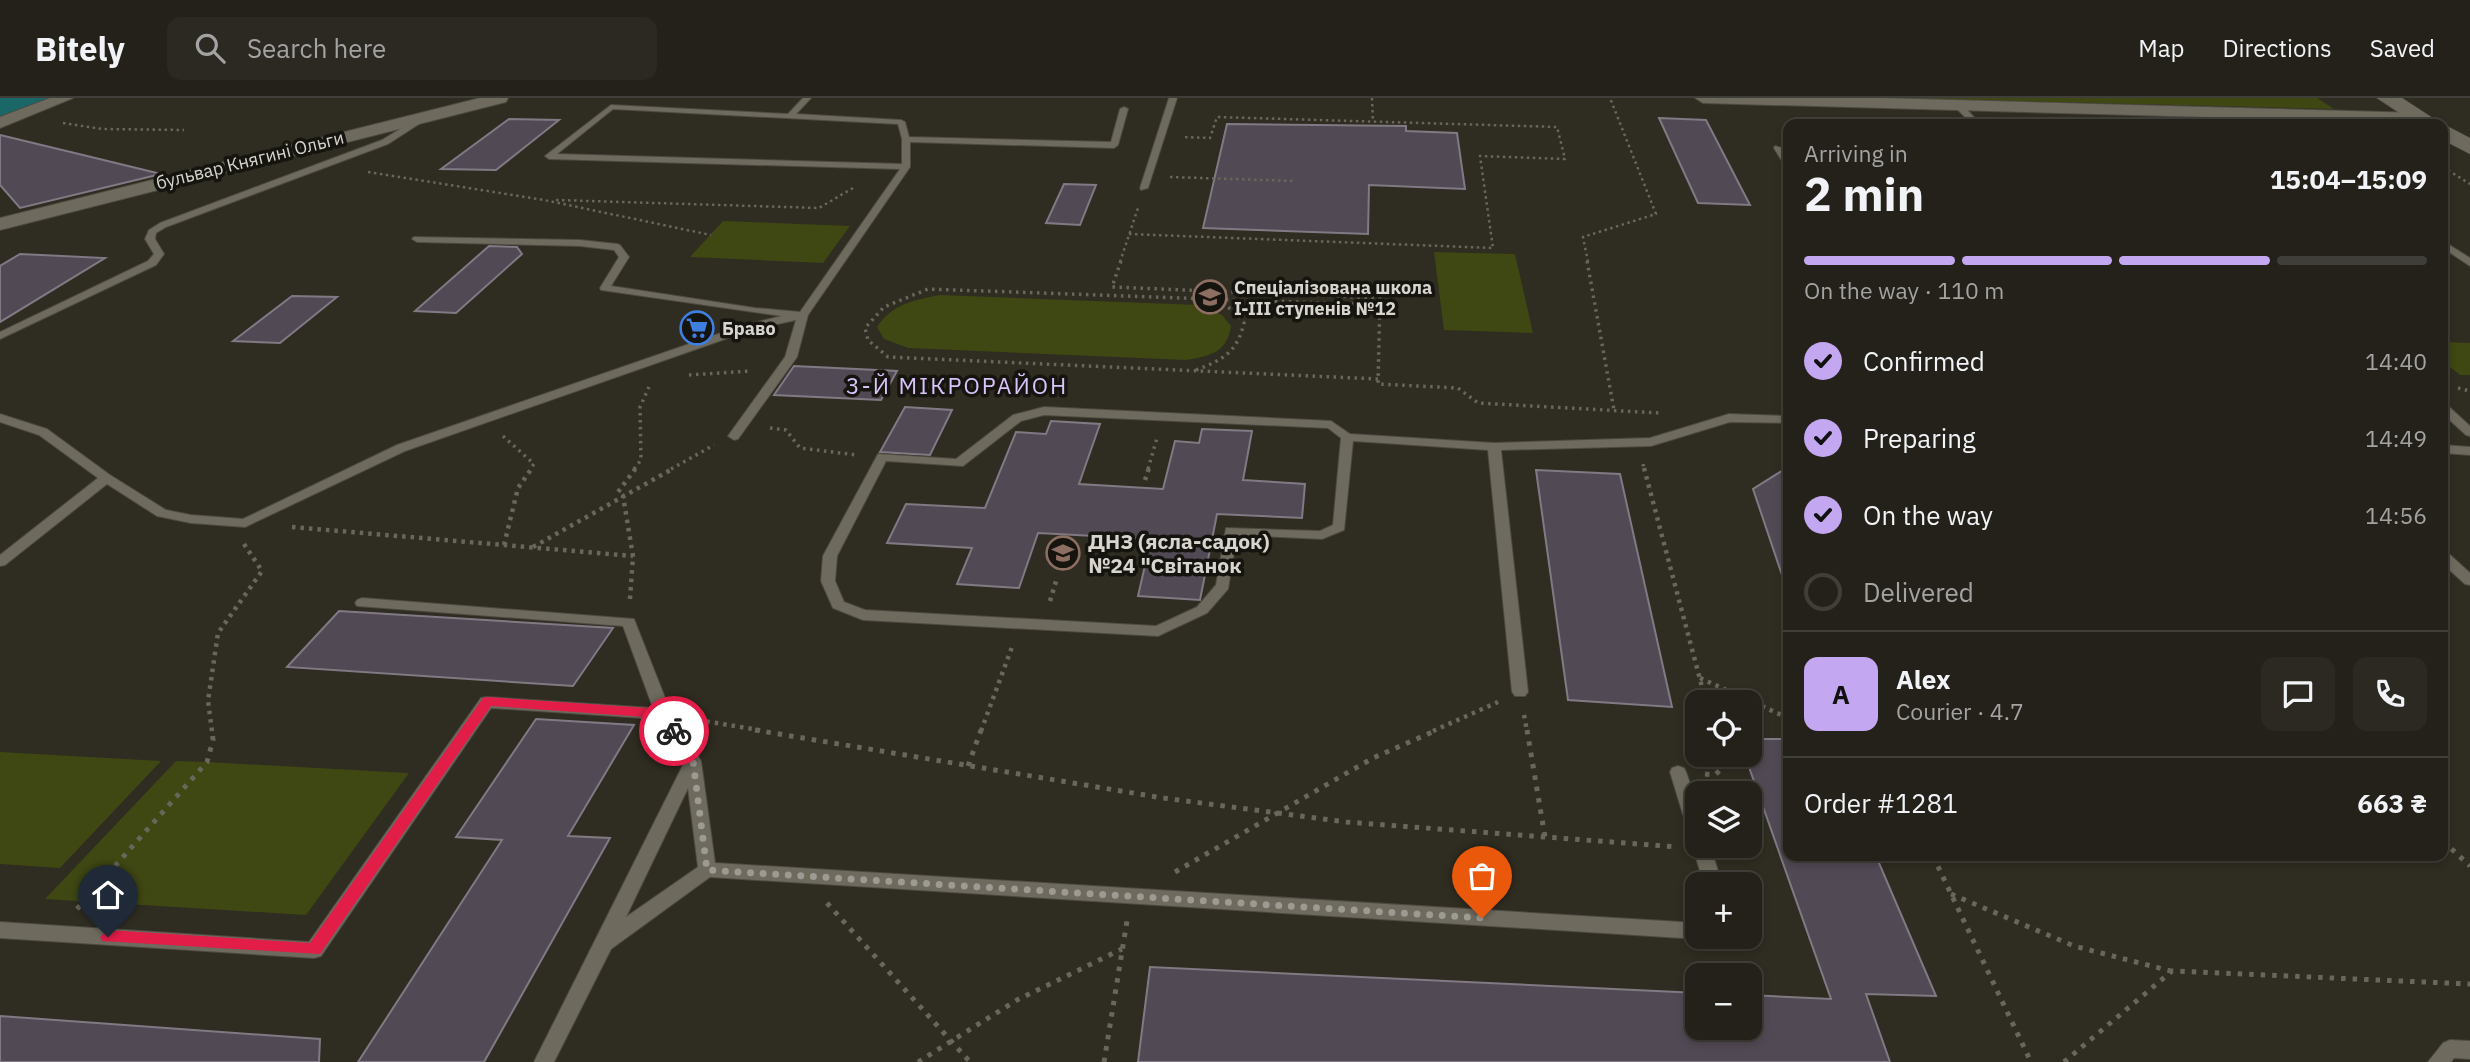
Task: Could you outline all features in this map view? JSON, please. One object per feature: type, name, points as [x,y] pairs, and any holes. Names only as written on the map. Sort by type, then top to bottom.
[{"type":"street","points":[[0,123],[65,98]]},
{"type":"street","name":"бульвар Княгині Ольги","points":[[0,224],[500,98]]},
{"type":"street","points":[[1703,98],[1958,105],[2268,119]]},
{"type":"street","points":[[2387,98],[2423,119]]},
{"type":"street","points":[[2448,134],[2470,147]]},
{"type":"lane","points":[[791,114],[807,98]]},
{"type":"lane","points":[[1144,188],[1173,98]]},
{"type":"lane","points":[[1958,105],[1971,119]]},
{"type":"lane","points":[[737,431],[791,357],[803,315],[906,167],[906,139],[901,122],[791,114],[611,107],[549,156],[906,167]]},
{"type":"lane","points":[[906,139],[1114,145],[1125,109]]},
{"type":"lane","points":[[0,336],[152,263],[159,254],[150,239],[152,232],[163,225],[385,142],[431,114]]},
{"type":"lane","points":[[417,239],[580,243],[617,247],[624,257],[605,288],[711,302],[755,311],[803,315]]},
{"type":"lane","points":[[2448,248],[2470,263]]},
{"type":"lane","points":[[0,418],[43,432],[106,478],[162,513],[191,519],[245,523],[401,448],[748,327],[803,315]]},
{"type":"lane","points":[[1347,437],[1339,527],[1322,535],[1231,531],[1223,586],[1202,610],[1158,631],[863,615],[838,604],[828,581],[830,556],[882,457],[959,463],[1017,418],[1044,411],[1331,425],[1347,437],[1494,447],[1651,442],[1729,418],[1783,420]]},
{"type":"lane","points":[[2448,412],[2470,432]]},
{"type":"lane","points":[[1494,447],[1520,692]]},
{"type":"lane","points":[[2448,449],[2470,450]]},
{"type":"lane","points":[[0,562],[106,478]]},
{"type":"lane","points":[[2448,561],[2470,581]]},
{"type":"lane","points":[[362,603],[629,621],[663,714],[693,761],[707,870]]},
{"type":"lane","points":[[0,930],[314,950],[487,702],[663,714]]},
{"type":"lane","points":[[544,1062],[693,761]]},
{"type":"lane","points":[[1678,772],[1685,795]]},
{"type":"lane","points":[[604,943],[707,870],[1685,930]]},
{"type":"path","points":[[1373,98],[1373,122]]},
{"type":"path","points":[[1610,98],[1656,214],[1583,237],[1614,411]]},
{"type":"path","points":[[17,116],[102,128],[184,130]]},
{"type":"path","points":[[1129,234],[1493,248],[1480,156],[1565,159],[1557,127],[1217,117],[1210,138],[1161,136]]},
{"type":"path","points":[[322,165],[544,200],[711,235]]},
{"type":"path","points":[[544,200],[819,208],[890,167]]},
{"type":"path","points":[[2448,170],[2470,184]]},
{"type":"path","points":[[1148,176],[1296,181]]},
{"type":"path","points":[[1144,188],[1112,288],[1380,298],[1378,383],[1458,388],[1478,403],[1665,414]]},
{"type":"path","points":[[1378,379],[888,358],[868,340],[865,328],[875,312],[894,300],[928,289],[1380,305]]},
{"type":"path","points":[[1193,371],[1225,359],[1240,345],[1244,323],[1234,311],[1216,299]]},
{"type":"path","points":[[629,621],[633,556],[623,496],[618,492],[641,460],[640,407],[654,376]]},
{"type":"path","points":[[1145,480],[1163,416]]},
{"type":"path","points":[[484,419],[534,464],[517,488],[504,545]]},
{"type":"path","points":[[532,547],[737,431],[786,430],[800,448],[882,457]]},
{"type":"path","points":[[1637,443],[1703,690]]},
{"type":"path","points":[[56,934],[207,762],[213,740],[208,701],[218,633],[262,571],[235,532],[245,523],[633,556]]},
{"type":"path","points":[[968,766],[1021,624]]},
{"type":"path","points":[[1699,677],[1783,716]]},
{"type":"path","points":[[1104,1062],[1131,897],[1373,758],[1520,692],[1545,837]]},
{"type":"path","points":[[663,714],[968,766],[1346,822],[1545,837],[1685,842]]},
{"type":"path","points":[[2448,846],[2470,866]]},
{"type":"path","points":[[1935,861],[2031,1062]]},
{"type":"path","points":[[803,876],[970,1062]]},
{"type":"path","points":[[1951,894],[2074,946],[2172,971],[2470,984]]},
{"type":"path","points":[[918,1062],[948,1039],[1035,988],[1123,948]]},
{"type":"path","points":[[2064,1062],[2172,971]]},
{"type":"green space","points":[[1897,98],[2317,98],[2334,109]]},
{"type":"green space","points":[[723,221],[850,226],[823,263],[690,257]]},
{"type":"green space","points":[[1434,252],[1515,254],[1533,333],[1444,330]]},
{"type":"green space","points":[[940,295],[1199,305],[1222,315],[1231,326],[1226,342],[1216,352],[1186,360],[908,348],[884,339],[877,327],[890,313],[913,301]]},
{"type":"green space","points":[[2448,342],[2470,343],[2470,375],[2460,375],[2448,365]]},
{"type":"green space","points":[[0,752],[161,761],[60,868],[0,864]]},
{"type":"green space","points":[[176,761],[409,773],[306,915],[45,899]]},
{"type":"building","points":[[1659,118],[1706,120],[1750,205],[1698,203]]},
{"type":"building","points":[[509,119],[559,120],[496,170],[441,169]]},
{"type":"building","points":[[1227,124],[1406,126],[1406,131],[1457,133],[1465,189],[1369,185],[1368,234],[1203,228]]},
{"type":"building","points":[[0,135],[161,174],[20,208],[0,185]]},
{"type":"building","points":[[1064,184],[1096,185],[1080,225],[1046,223]]},
{"type":"building","points":[[489,246],[517,247],[522,254],[456,313],[415,311]]},
{"type":"building","points":[[20,254],[105,258],[0,322],[0,266]]},
{"type":"building","points":[[292,296],[337,297],[280,343],[233,341]]},
{"type":"building","points":[[794,366],[897,371],[881,400],[774,395]]},
{"type":"building","points":[[905,407],[952,410],[930,455],[880,452]]},
{"type":"building","points":[[1051,421],[1100,424],[1079,484],[1163,489],[1175,441],[1199,443],[1202,429],[1252,431],[1243,480],[1305,484],[1302,518],[1217,514],[1200,600],[1138,596],[1151,539],[1038,533],[1019,588],[957,584],[972,548],[887,543],[906,504],[985,508],[1016,432],[1046,434]]},
{"type":"building","points":[[1536,470],[1620,474],[1672,707],[1568,700]]},
{"type":"building","points":[[1783,470],[1783,578],[1753,489]]},
{"type":"building","points":[[339,611],[613,628],[573,686],[287,667]]},
{"type":"building","points":[[536,719],[634,725],[568,836],[610,838],[484,1062],[358,1062],[502,840],[456,837]]},
{"type":"building","points":[[1762,739],[1783,739],[1783,861],[1878,861],[1936,996],[1866,994],[1890,1062],[1138,1062],[1150,967],[1685,992],[1685,1040],[1762,1040],[1762,996],[1831,999],[1762,804],[1762,781],[1754,781],[1750,767],[1762,767]]},
{"type":"building","points":[[0,1016],[320,1039],[319,1062],[0,1062]]},
{"type":"waterway","points":[[0,112],[31,98]]},
{"type":"way so far","points":[[674,731],[693,761],[707,870],[1482,918]]},
{"type":"place","name":"Спеціалізована школа І-ІІІ ступенів №12","points":[[1210,297]]},
{"type":"place","name":"Браво","points":[[697,328]]},
{"type":"place","name":"ДНЗ (ясла-садок) №24 \"Світанок","points":[[1063,553]]},
{"type":"district","name":"3-Й МІКРОРАЙОН","points":[[957,385]]},
{"type":"route","points":[[108,937],[314,950],[487,702],[663,714],[674,731]]}]
